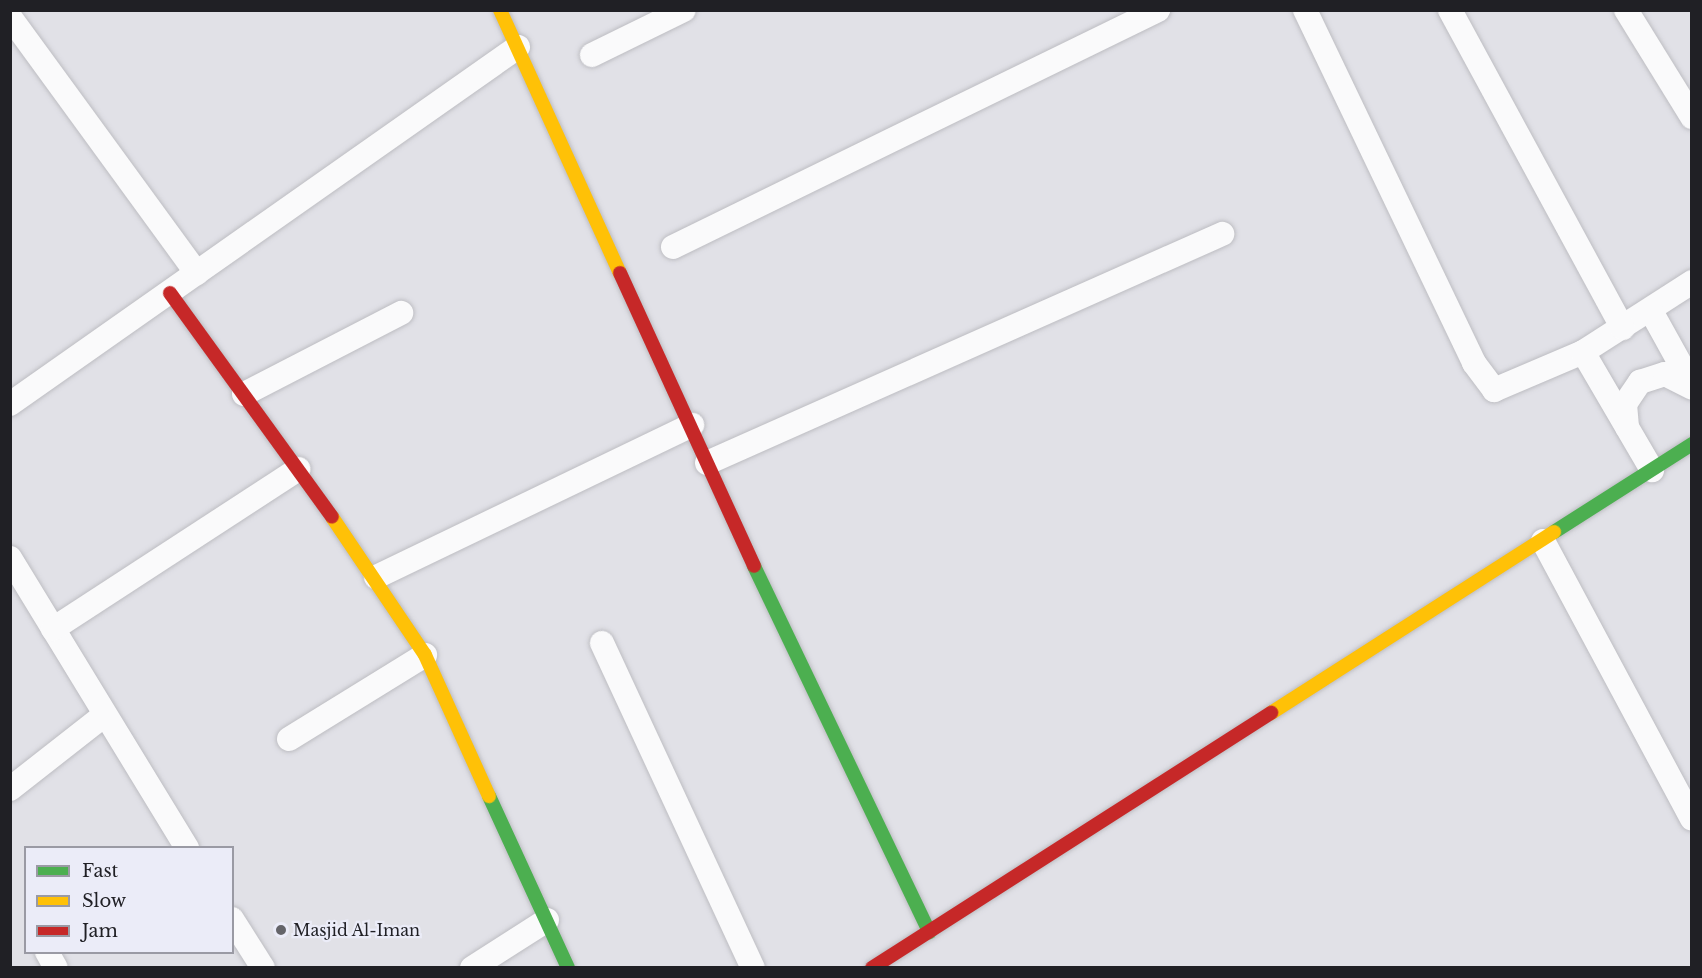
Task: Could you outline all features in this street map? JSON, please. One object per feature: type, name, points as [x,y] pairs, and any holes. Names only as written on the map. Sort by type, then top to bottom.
[{"type":"street","points":[[500,10],[692,425],[707,463],[929,932]]},
{"type":"street","points":[[592,55],[684,10]]},
{"type":"street","points":[[673,247],[1158,10]]},
{"type":"street","points":[[1305,10],[1474,363],[1494,390],[1583,352],[1651,311],[1692,282]]},
{"type":"street","points":[[1450,10],[1623,328]]},
{"type":"street","points":[[1626,10],[1692,117]]},
{"type":"street","points":[[10,17],[197,273]]},
{"type":"street","points":[[10,404],[518,47]]},
{"type":"street","points":[[707,463],[1222,234]]},
{"type":"street","points":[[170,293],[376,577],[424,655],[568,968]]},
{"type":"street","points":[[1651,311],[1692,386]]},
{"type":"street","points":[[244,394],[401,313]]},
{"type":"street","points":[[1583,352],[1652,470]]},
{"type":"street","points":[[1628,430],[1625,404],[1640,382],[1665,374],[1692,386]]},
{"type":"street","points":[[376,577],[692,425]]},
{"type":"street","points":[[872,968],[1692,444]]},
{"type":"street","points":[[53,629],[298,469]]},
{"type":"street","points":[[1543,541],[1692,819]]},
{"type":"street","points":[[10,558],[103,716],[186,846]]},
{"type":"street","points":[[602,643],[753,968]]},
{"type":"street","points":[[290,739],[424,655]]},
{"type":"street","points":[[10,789],[103,716]]},
{"type":"street","points":[[472,968],[547,920]]},
{"type":"street","points":[[234,922],[263,968]]},
{"type":"street","points":[[48,954],[56,968]]},
{"type":"traffic: fast","points":[[1554,532],[1692,444]]},
{"type":"traffic: fast","points":[[754,566],[929,932]]},
{"type":"traffic: fast","points":[[489,796],[568,968]]},
{"type":"traffic: slow","points":[[500,10],[620,273]]},
{"type":"traffic: slow","points":[[332,517],[425,655],[489,796]]},
{"type":"traffic: slow","points":[[1271,713],[1554,532]]},
{"type":"traffic: jam","points":[[620,273],[754,566]]},
{"type":"traffic: jam","points":[[170,293],[332,517]]},
{"type":"traffic: jam","points":[[872,968],[1271,713]]},
{"type":"place","name":"Masjid Al-Iman","points":[[281,930]]}]
